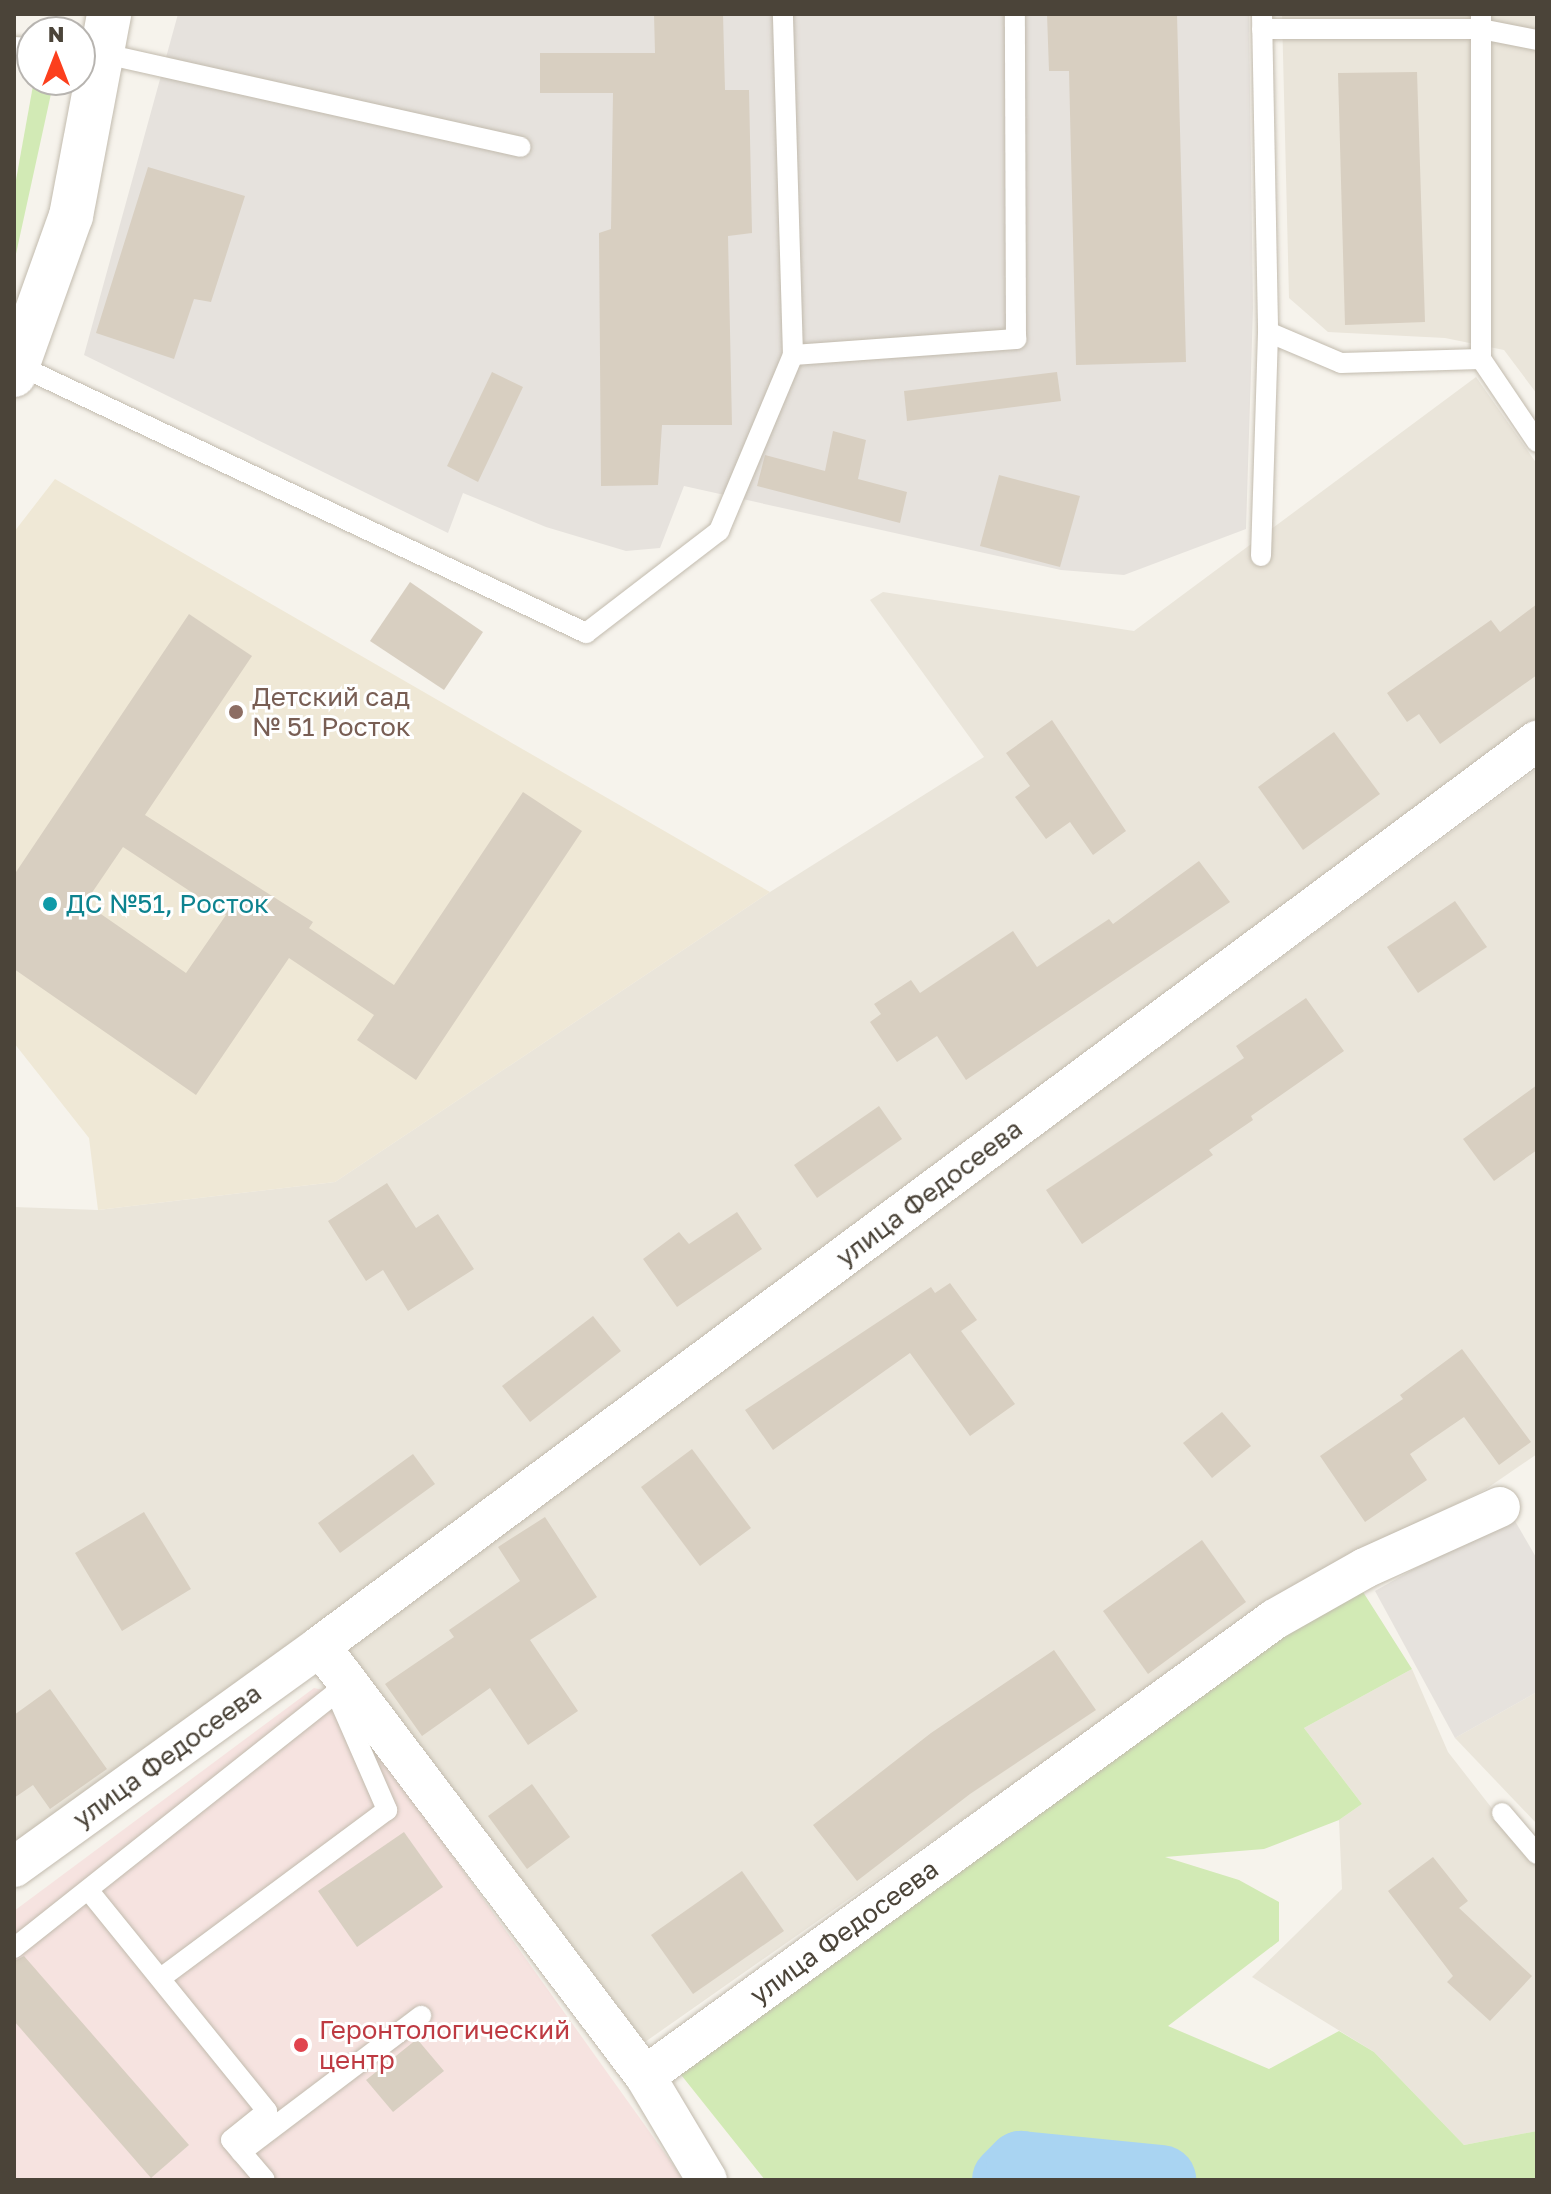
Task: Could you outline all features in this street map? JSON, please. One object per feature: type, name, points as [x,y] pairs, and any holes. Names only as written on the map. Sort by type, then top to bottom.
[{"type":"street","points":[[17,371],[71,216],[98,39]]},
{"type":"street","name":"улица Федосеева","points":[[14,1867],[320,1646],[1537,741]]},
{"type":"street","name":"улица Федосеева","points":[[645,2076],[1275,1619],[1365,1568],[1500,1507]]},
{"type":"street","points":[[320,1646],[645,2076],[707,2180]]},
{"type":"lane","points":[[17,371],[586,633],[719,531],[793,355],[783,14]]},
{"type":"lane","points":[[793,355],[1016,339],[1015,14]]},
{"type":"lane","points":[[1261,556],[1268,332],[1262,21],[1481,21],[1537,40]]},
{"type":"lane","points":[[1481,21],[1481,359],[1537,442]]},
{"type":"lane","points":[[98,39],[521,147]]},
{"type":"lane","points":[[1268,332],[1341,363],[1481,359]]},
{"type":"lane","points":[[14,1948],[336,1693],[387,1810],[162,1977]]},
{"type":"lane","points":[[1502,1813],[1537,1854]]},
{"type":"lane","points":[[89,1891],[162,1977],[267,2111],[231,2140],[265,2180]]},
{"type":"lane","points":[[241,2152],[421,2016]]},
{"type":"shaded area","points":[[178,14],[1249,14],[1253,308],[1246,529],[1124,575],[1061,570],[684,486],[660,548],[626,551],[546,527],[463,493],[448,533],[84,355]]},
{"type":"shaded area","points":[[1282,14],[1537,14],[1537,394],[1504,350],[1445,338],[1328,332],[1289,298]]},
{"type":"shaded area","points":[[1476,377],[1537,464],[1537,719],[14,1857],[14,1207],[98,1210],[335,1182],[770,892],[984,757],[870,600],[883,592],[1134,631]]},
{"type":"shaded area","name":"Детский сад № 51 Росток","points":[[55,479],[770,892],[335,1182],[98,1210],[89,1138],[14,1043],[14,532]]},
{"type":"shaded area","points":[[1537,769],[1537,1454],[1486,1489],[1298,1584],[645,2042],[346,1648]]},
{"type":"shaded area","points":[[1511,1514],[1537,1559],[1537,1692],[1455,1738],[1375,1591]]},
{"type":"shaded area","points":[[1412,1669],[1448,1752],[1537,1866],[1537,2131],[1464,2145],[1374,2052],[1252,1977],[1342,1889],[1339,1820],[1362,1804],[1304,1728]]},
{"type":"shaded area","name":"Геронтологический центр","points":[[314,1688],[336,1693],[684,2180],[14,2180],[14,1911]]},
{"type":"shaded area","points":[[1537,1692],[1537,1824],[1455,1738]]},
{"type":"green space","points":[[31,96],[51,96],[14,263],[14,191]]},
{"type":"green space","points":[[1358,1584],[1412,1669],[1304,1728],[1362,1804],[1339,1820],[1264,1849],[1165,1857],[1239,1880],[1279,1902],[1279,1941],[1168,2026],[1269,2069],[1339,2031],[1374,2052],[1464,2145],[1537,2131],[1537,2180],[765,2180],[678,2071]]},
{"type":"building","points":[[654,14],[723,14],[725,90],[749,90],[752,233],[728,236],[732,425],[662,425],[658,485],[601,486],[599,233],[611,229],[613,93],[540,93],[540,53],[655,53]]},
{"type":"building","points":[[1047,14],[1177,14],[1186,362],[1076,365],[1069,71],[1049,71]]},
{"type":"building","points":[[1417,72],[1425,322],[1345,325],[1338,73]]},
{"type":"building","points":[[148,167],[245,196],[211,302],[194,299],[174,359],[96,333]]},
{"type":"building","points":[[492,372],[523,387],[478,482],[447,466]]},
{"type":"building","points":[[1057,372],[1061,401],[907,421],[904,391]]},
{"type":"building","points":[[833,431],[866,440],[858,479],[907,492],[900,523],[757,486],[765,455],[825,471]]},
{"type":"building","points":[[999,475],[1080,496],[1060,567],[980,546]]},
{"type":"building","points":[[410,582],[483,632],[444,690],[370,641]]},
{"type":"building","points":[[1537,604],[1537,675],[1440,744],[1419,714],[1407,722],[1387,693],[1491,620],[1500,632]]},
{"type":"building","points":[[189,614],[252,656],[145,815],[313,922],[309,928],[394,985],[523,792],[582,831],[416,1080],[357,1040],[374,1015],[289,958],[196,1095],[14,969],[14,875]],"holes":[[[123,847],[226,915],[186,973],[85,903]]]},
{"type":"building","points":[[1052,720],[1126,831],[1093,855],[1070,822],[1046,839],[1015,797],[1030,786],[1006,753]]},
{"type":"building","points":[[1334,732],[1380,794],[1303,850],[1258,787]]},
{"type":"building","points":[[1199,861],[1230,902],[966,1080],[937,1036],[897,1062],[870,1022],[881,1014],[874,1004],[911,980],[920,993],[1013,931],[1037,967],[1109,919],[1113,924]]},
{"type":"building","points":[[1455,901],[1487,947],[1418,993],[1387,947]]},
{"type":"building","points":[[1306,998],[1344,1051],[1251,1116],[1253,1120],[1209,1150],[1213,1155],[1082,1244],[1046,1190],[1244,1058],[1236,1046]]},
{"type":"building","points":[[1537,1085],[1537,1150],[1494,1181],[1463,1139]]},
{"type":"building","points":[[879,1106],[902,1139],[817,1198],[794,1165]]},
{"type":"building","points":[[387,1183],[416,1228],[438,1214],[474,1269],[408,1311],[383,1270],[366,1281],[328,1221]]},
{"type":"building","points":[[737,1212],[762,1249],[677,1307],[643,1259],[679,1232],[689,1244]]},
{"type":"building","points":[[950,1283],[977,1320],[961,1331],[1015,1404],[970,1436],[910,1353],[773,1450],[745,1410],[931,1287],[935,1293]]},
{"type":"building","points":[[593,1316],[621,1351],[530,1422],[502,1386]]},
{"type":"building","points":[[1462,1349],[1531,1442],[1499,1465],[1464,1417],[1410,1454],[1427,1480],[1365,1522],[1320,1456],[1403,1399],[1400,1395]]},
{"type":"building","points":[[1222,1412],[1251,1446],[1212,1478],[1183,1443]]},
{"type":"building","points":[[692,1449],[751,1528],[700,1566],[641,1487]]},
{"type":"building","points":[[413,1454],[435,1484],[340,1553],[318,1523]]},
{"type":"building","points":[[144,1512],[191,1589],[122,1631],[75,1553]]},
{"type":"building","points":[[545,1517],[597,1597],[530,1640],[578,1711],[528,1745],[490,1688],[422,1736],[385,1684],[454,1637],[449,1630],[520,1581],[498,1547]]},
{"type":"building","points":[[1202,1540],[1246,1602],[1148,1674],[1103,1611]]},
{"type":"building","points":[[1054,1650],[1096,1710],[970,1794],[857,1881],[813,1825],[931,1733]]},
{"type":"building","points":[[50,1689],[107,1769],[50,1809],[33,1785],[14,1798],[14,1715]]},
{"type":"building","points":[[532,1784],[570,1837],[527,1869],[488,1816]]},
{"type":"building","points":[[404,1832],[443,1887],[357,1947],[318,1891]]},
{"type":"building","points":[[1433,1857],[1468,1901],[1459,1908],[1532,1976],[1490,2021],[1447,1982],[1453,1976],[1388,1891]]},
{"type":"building","points":[[742,1871],[784,1931],[693,1994],[651,1935]]},
{"type":"building","points":[[24,1956],[189,2145],[151,2178],[14,2021],[14,1961]]},
{"type":"building","points":[[417,2039],[444,2071],[393,2112],[366,2080]]},
{"type":"waterway","points":[[1007,2180],[1021,2166],[1161,2180]]},
{"type":"place","name":"Детский сад № 51 Росток","points":[[236,712]]},
{"type":"place","name":"ДС №51, Росток","points":[[50,904]]},
{"type":"place","name":"Геронтологический центр","points":[[301,2045]]}]
